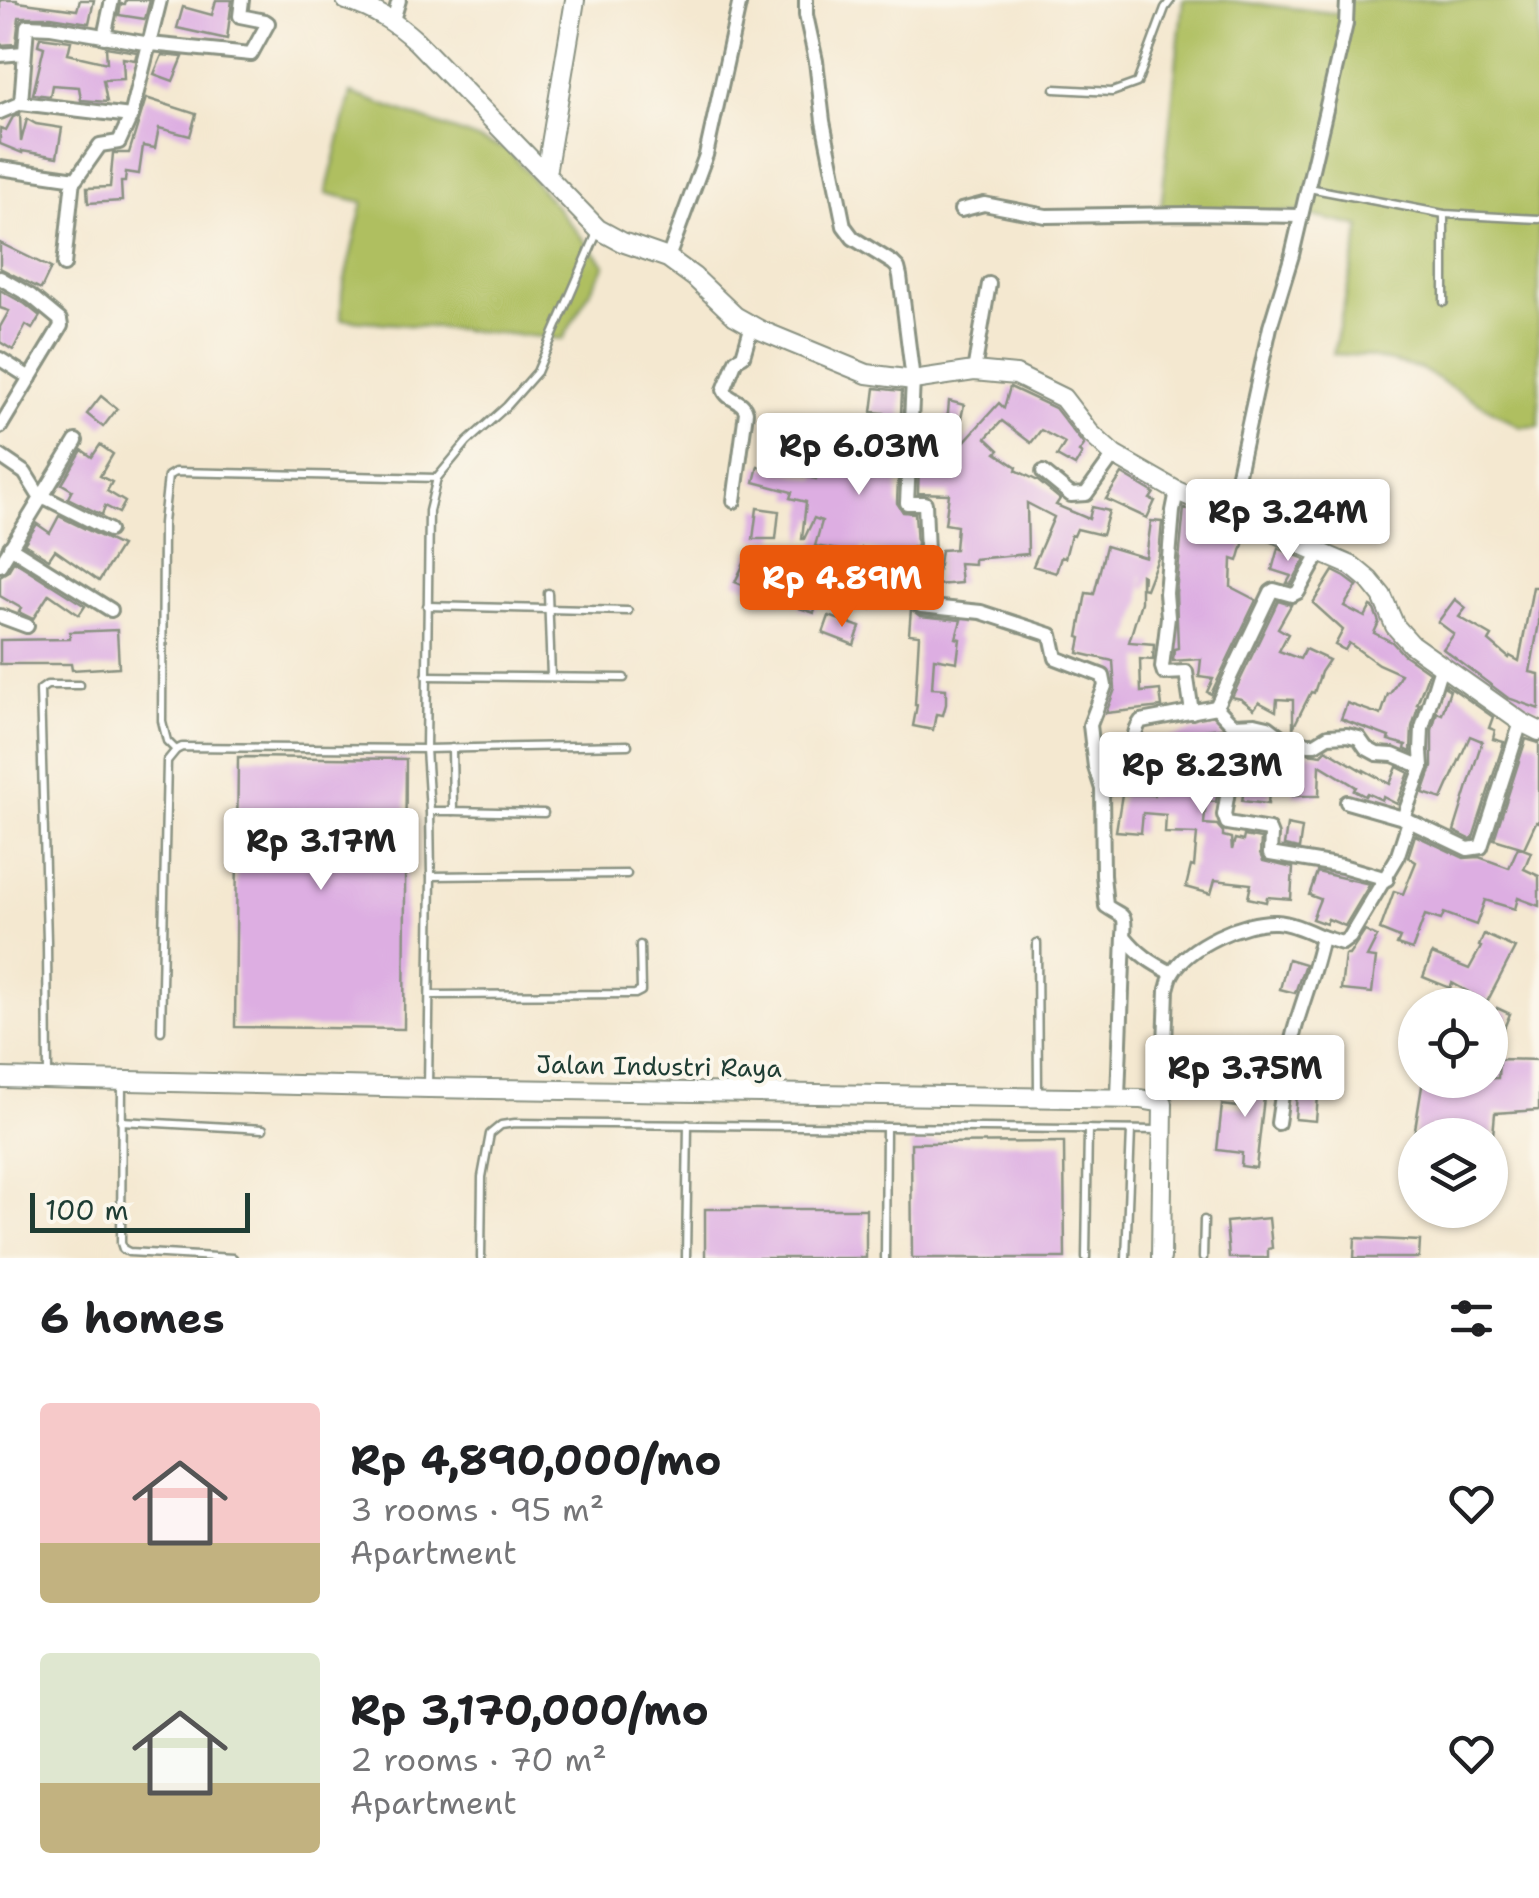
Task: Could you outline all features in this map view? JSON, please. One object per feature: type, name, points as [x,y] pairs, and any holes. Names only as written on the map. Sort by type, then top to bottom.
[{"type":"street","points":[[104,37],[112,0]]},
{"type":"street","points":[[0,168],[74,179],[100,145],[119,142],[131,116],[160,0]]},
{"type":"street","points":[[20,103],[28,26],[251,54],[268,23],[240,16],[242,0]]},
{"type":"street","points":[[346,0],[393,20],[598,230],[668,258],[735,316],[868,374],[913,380],[974,371],[1016,375],[1063,398],[1090,433],[1114,455],[1228,515],[1352,566],[1382,596],[1395,626],[1411,644],[1539,731]]},
{"type":"street","points":[[393,20],[398,0]]},
{"type":"street","points":[[546,174],[575,0]]},
{"type":"street","points":[[668,258],[706,156],[740,0]]},
{"type":"street","points":[[806,0],[822,121],[844,226],[853,238],[898,268],[913,380],[908,503],[926,503],[926,554],[918,554],[921,606],[981,612],[1049,634],[1056,658],[1103,676],[1105,686],[1090,725],[1102,789],[1106,906],[1126,919],[1118,1097]]},
{"type":"street","points":[[1228,515],[1270,328],[1308,188],[1346,24],[1348,0]]},
{"type":"street","points":[[0,55],[24,53]]},
{"type":"street","points":[[0,112],[20,103],[131,116]]},
{"type":"street","points":[[64,265],[74,179]]},
{"type":"street","points":[[961,210],[984,204],[1046,216],[1300,216]]},
{"type":"street","points":[[0,278],[30,296],[61,323],[0,427]]},
{"type":"street","points":[[974,371],[989,284]]},
{"type":"street","points":[[734,501],[746,412],[742,403],[727,396],[724,390],[736,360],[743,356],[752,325]]},
{"type":"street","points":[[0,358],[30,378]]},
{"type":"street","points":[[0,566],[76,441]]},
{"type":"street","points":[[1042,472],[1071,495],[1086,494],[1114,455]]},
{"type":"street","points":[[0,456],[25,473],[36,492],[109,530]]},
{"type":"street","points":[[1177,491],[1162,667],[1164,673],[1186,672],[1192,712]]},
{"type":"street","points":[[10,548],[110,610]]},
{"type":"street","points":[[1216,707],[1270,592],[1298,592],[1320,552]]},
{"type":"street","points":[[0,616],[27,626]]},
{"type":"street","points":[[1161,1258],[1162,1104],[1167,990],[1172,973],[1184,959],[1219,936],[1252,924],[1288,924],[1336,942],[1346,941],[1398,858],[1422,768],[1422,728],[1441,667]]},
{"type":"street","points":[[1102,789],[1136,778],[1136,725],[1216,707]]},
{"type":"street","points":[[1216,707],[1228,722],[1239,726],[1248,723],[1268,727],[1284,738],[1309,744],[1328,736],[1348,734],[1377,754],[1393,755],[1422,768]]},
{"type":"street","points":[[1347,802],[1406,819],[1468,848],[1480,847],[1521,722]]},
{"type":"street","points":[[1239,726],[1226,823],[1268,830],[1270,854],[1387,878]]},
{"type":"street","points":[[1124,936],[1144,958],[1172,973]]},
{"type":"street","points":[[1278,1123],[1289,1054],[1316,969],[1322,936]]},
{"type":"street","name":"Jalan Industri Raya","points":[[0,1078],[1118,1097],[1162,1104]]},
{"type":"lane","points":[[1055,89],[1112,92],[1137,83],[1171,0]]},
{"type":"lane","points":[[1308,188],[1444,214],[1539,220]]},
{"type":"lane","points":[[1444,214],[1444,302]]},
{"type":"lane","points":[[428,1088],[428,510],[437,478],[537,372],[598,230]]},
{"type":"lane","points":[[176,750],[166,741],[162,721],[163,523],[168,476],[175,472],[437,478]]},
{"type":"lane","points":[[548,592],[552,677]]},
{"type":"lane","points":[[427,606],[628,611]]},
{"type":"lane","points":[[426,676],[624,678]]},
{"type":"lane","points":[[48,1079],[40,690],[47,685],[80,685]]},
{"type":"lane","points":[[161,1031],[167,760],[176,750],[628,745]]},
{"type":"lane","points":[[452,748],[453,811]]},
{"type":"lane","points":[[430,810],[544,813]]},
{"type":"lane","points":[[431,876],[628,874]]},
{"type":"lane","points":[[1037,942],[1038,1097]]},
{"type":"lane","points":[[431,996],[637,994],[641,990],[640,945]]},
{"type":"lane","points":[[122,1080],[123,1249],[233,1258]]},
{"type":"lane","points":[[122,1121],[263,1128]]},
{"type":"lane","points":[[482,1258],[482,1177],[490,1134],[515,1123],[1162,1130]]},
{"type":"lane","points":[[686,1258],[688,1124]]},
{"type":"lane","points":[[885,1258],[886,1127]]},
{"type":"lane","points":[[1086,1258],[1088,1129]]},
{"type":"lane","points":[[1126,1258],[1132,1130]]},
{"type":"lane","points":[[1203,1258],[1204,1220]]},
{"type":"green space","points":[[1183,0],[1223,0],[1343,14],[1345,0],[1539,0],[1539,426],[1520,427],[1421,369],[1366,356],[1333,354],[1361,227],[1296,212],[1160,218]]},
{"type":"green space","points":[[351,93],[508,150],[605,265],[563,339],[341,319],[342,292],[363,202],[326,193]]},
{"type":"building","points":[[0,0],[77,10],[80,0],[94,0],[89,23],[19,17],[16,44],[0,45]]},
{"type":"building","points":[[126,0],[150,0],[145,19],[119,15]]},
{"type":"building","points":[[216,0],[232,0],[227,39],[177,28],[183,7],[212,15]]},
{"type":"building","points":[[40,37],[71,41],[68,54],[107,63],[106,47],[137,52],[135,60],[123,58],[124,79],[103,80],[107,102],[81,100],[79,87],[52,85],[50,96],[33,94],[44,47],[38,45]]},
{"type":"building","points":[[162,55],[183,57],[173,81],[154,74]]},
{"type":"building","points":[[146,98],[196,114],[190,136],[159,128],[155,148],[143,146],[139,174],[126,172],[125,182],[121,182],[122,201],[88,203],[87,188],[110,187],[113,153],[129,153]]},
{"type":"building","points":[[20,114],[21,142],[27,119],[62,128],[57,157],[22,153],[0,144],[0,128],[6,130],[13,117]]},
{"type":"building","points":[[0,243],[51,268],[41,289],[0,268]]},
{"type":"building","points":[[0,290],[40,316],[32,329],[26,325],[13,350],[0,342],[0,327],[9,311],[0,308]]},
{"type":"building","points":[[1010,387],[1055,408],[1084,445],[1079,452],[1082,454],[1075,466],[1057,456],[1065,443],[1041,430],[1031,443],[1002,421],[986,438],[1016,470],[1060,499],[1056,505],[1089,519],[1092,507],[1109,511],[1102,535],[1077,529],[1056,573],[1033,566],[1054,517],[1027,503],[1028,554],[959,563],[961,583],[936,585],[941,550],[955,549],[957,526],[945,524],[949,494],[918,493],[920,435],[939,437],[949,401],[964,405],[953,454],[999,403],[1004,408]]},
{"type":"building","points":[[875,388],[902,391],[897,503],[903,512],[915,513],[917,545],[908,555],[910,595],[900,594],[900,584],[888,584],[889,553],[862,548],[861,554],[815,546],[822,521],[814,518],[802,539],[806,502],[790,498],[792,492],[754,482],[758,466],[816,479],[825,458],[844,467],[847,462],[869,473],[884,413],[872,412]]},
{"type":"building","points":[[101,396],[117,409],[103,427],[87,414]]},
{"type":"building","points":[[100,445],[113,454],[100,476],[112,482],[107,491],[125,502],[119,513],[105,506],[102,515],[68,498],[72,490],[62,484],[82,450],[92,457]]},
{"type":"building","points":[[1122,474],[1154,493],[1150,499],[1155,501],[1147,518],[1106,499]]},
{"type":"building","points":[[757,508],[779,511],[776,539],[753,539]]},
{"type":"building","points":[[1184,508],[1246,534],[1238,561],[1232,559],[1231,587],[1256,600],[1211,694],[1207,692],[1213,679],[1199,677],[1201,659],[1173,661],[1174,649],[1178,648],[1176,593]]},
{"type":"building","points":[[59,516],[121,546],[99,581],[55,550],[49,559],[24,544],[37,524],[50,533]]},
{"type":"building","points":[[1151,521],[1162,522],[1159,556],[1146,589],[1142,588],[1141,575],[1141,602],[1129,642],[1154,644],[1153,660],[1140,659],[1141,692],[1160,690],[1162,707],[1106,713],[1115,689],[1113,661],[1078,653],[1086,593],[1094,594],[1106,546],[1146,558]]},
{"type":"building","points":[[1278,548],[1305,559],[1291,584],[1287,583],[1291,576],[1272,570]]},
{"type":"building","points":[[750,551],[790,570],[777,598],[735,582]]},
{"type":"building","points":[[14,561],[85,606],[79,615],[49,594],[33,619],[19,612],[21,608],[0,596],[0,576]]},
{"type":"building","points":[[1333,571],[1357,586],[1344,606],[1365,617],[1373,607],[1379,622],[1374,633],[1392,642],[1429,672],[1417,704],[1411,752],[1405,749],[1406,745],[1341,719],[1347,703],[1381,715],[1401,674],[1378,664],[1349,643],[1345,650],[1335,645],[1343,630],[1313,603]]},
{"type":"building","points":[[836,572],[877,586],[871,609],[858,605],[861,594],[832,583]]},
{"type":"building","points":[[808,575],[823,579],[814,613],[799,608]]},
{"type":"building","points":[[1533,587],[1539,587],[1539,623],[1530,672],[1539,674],[1539,709],[1508,698],[1443,649],[1454,634],[1438,622],[1455,599],[1466,608],[1459,617],[1492,636],[1489,641],[1509,658],[1519,661]]},
{"type":"building","points":[[1278,601],[1291,605],[1278,628],[1288,634],[1279,651],[1300,659],[1305,649],[1329,660],[1293,728],[1293,700],[1277,699],[1276,711],[1259,702],[1254,709],[1232,697]]},
{"type":"building","points":[[911,609],[920,616],[961,620],[956,638],[960,639],[957,662],[934,658],[932,688],[946,689],[946,704],[943,715],[936,714],[933,730],[913,726],[919,635],[909,634]]},
{"type":"building","points":[[829,616],[860,627],[854,645],[823,633]]},
{"type":"building","points":[[117,630],[119,667],[72,670],[71,664],[0,664],[0,640],[70,639],[70,632]]},
{"type":"building","points":[[1446,684],[1493,717],[1489,728],[1495,730],[1493,739],[1504,742],[1470,839],[1454,831],[1482,741],[1470,736],[1442,799],[1423,793],[1432,767],[1432,730],[1450,690]]},
{"type":"building","points":[[1221,728],[1223,759],[1216,802],[1206,801],[1204,824],[1217,825],[1223,836],[1231,838],[1232,850],[1235,839],[1261,839],[1263,861],[1293,868],[1291,899],[1267,897],[1266,902],[1248,898],[1251,884],[1215,880],[1211,894],[1186,887],[1191,866],[1194,867],[1197,834],[1165,833],[1166,815],[1143,813],[1141,833],[1116,831],[1122,794],[1154,795],[1148,770],[1161,767],[1154,742]]},
{"type":"building","points":[[1250,738],[1273,743],[1268,804],[1242,801]]},
{"type":"building","points":[[1526,739],[1539,743],[1539,823],[1536,822],[1524,848],[1494,839]]},
{"type":"building","points":[[1326,749],[1390,784],[1397,767],[1409,773],[1397,804],[1367,793],[1365,796],[1320,765],[1319,796],[1293,796],[1299,763],[1292,761],[1292,751],[1322,755]]},
{"type":"building","points":[[238,757],[406,759],[404,1029],[235,1027]]},
{"type":"building","points":[[1287,825],[1302,828],[1299,849],[1284,846]]},
{"type":"building","points":[[1415,835],[1464,858],[1479,857],[1509,868],[1518,847],[1531,852],[1524,869],[1539,876],[1539,906],[1518,898],[1515,909],[1485,900],[1476,925],[1444,913],[1441,920],[1425,915],[1412,950],[1397,945],[1400,938],[1380,930],[1394,891],[1403,894],[1416,862],[1408,857]]},
{"type":"building","points":[[1317,872],[1370,884],[1345,926],[1328,919],[1326,924],[1312,919],[1320,899],[1309,895]]},
{"type":"building","points":[[1365,931],[1377,937],[1367,957],[1376,958],[1372,993],[1341,990],[1345,955],[1349,955]]},
{"type":"building","points":[[1484,934],[1515,948],[1494,988],[1461,988],[1452,983],[1450,988],[1423,977],[1432,954],[1469,969]]},
{"type":"building","points":[[1288,959],[1305,964],[1295,993],[1280,989]]},
{"type":"building","points":[[1301,1044],[1322,1046],[1316,1121],[1295,1119]]},
{"type":"building","points":[[1508,1059],[1539,1060],[1539,1110],[1495,1113],[1495,1118],[1417,1118],[1420,1098],[1508,1098]]},
{"type":"building","points":[[1252,1061],[1268,1063],[1256,1168],[1241,1166],[1242,1153],[1217,1150],[1222,1105],[1247,1108]]},
{"type":"building","points":[[1064,1142],[1065,1258],[912,1258],[911,1143]]},
{"type":"building","points":[[705,1209],[866,1209],[866,1258],[705,1258]]},
{"type":"building","points":[[1269,1218],[1272,1248],[1268,1249],[1268,1258],[1229,1258],[1226,1222]]},
{"type":"building","points":[[1355,1238],[1420,1241],[1419,1258],[1354,1258]]}]
